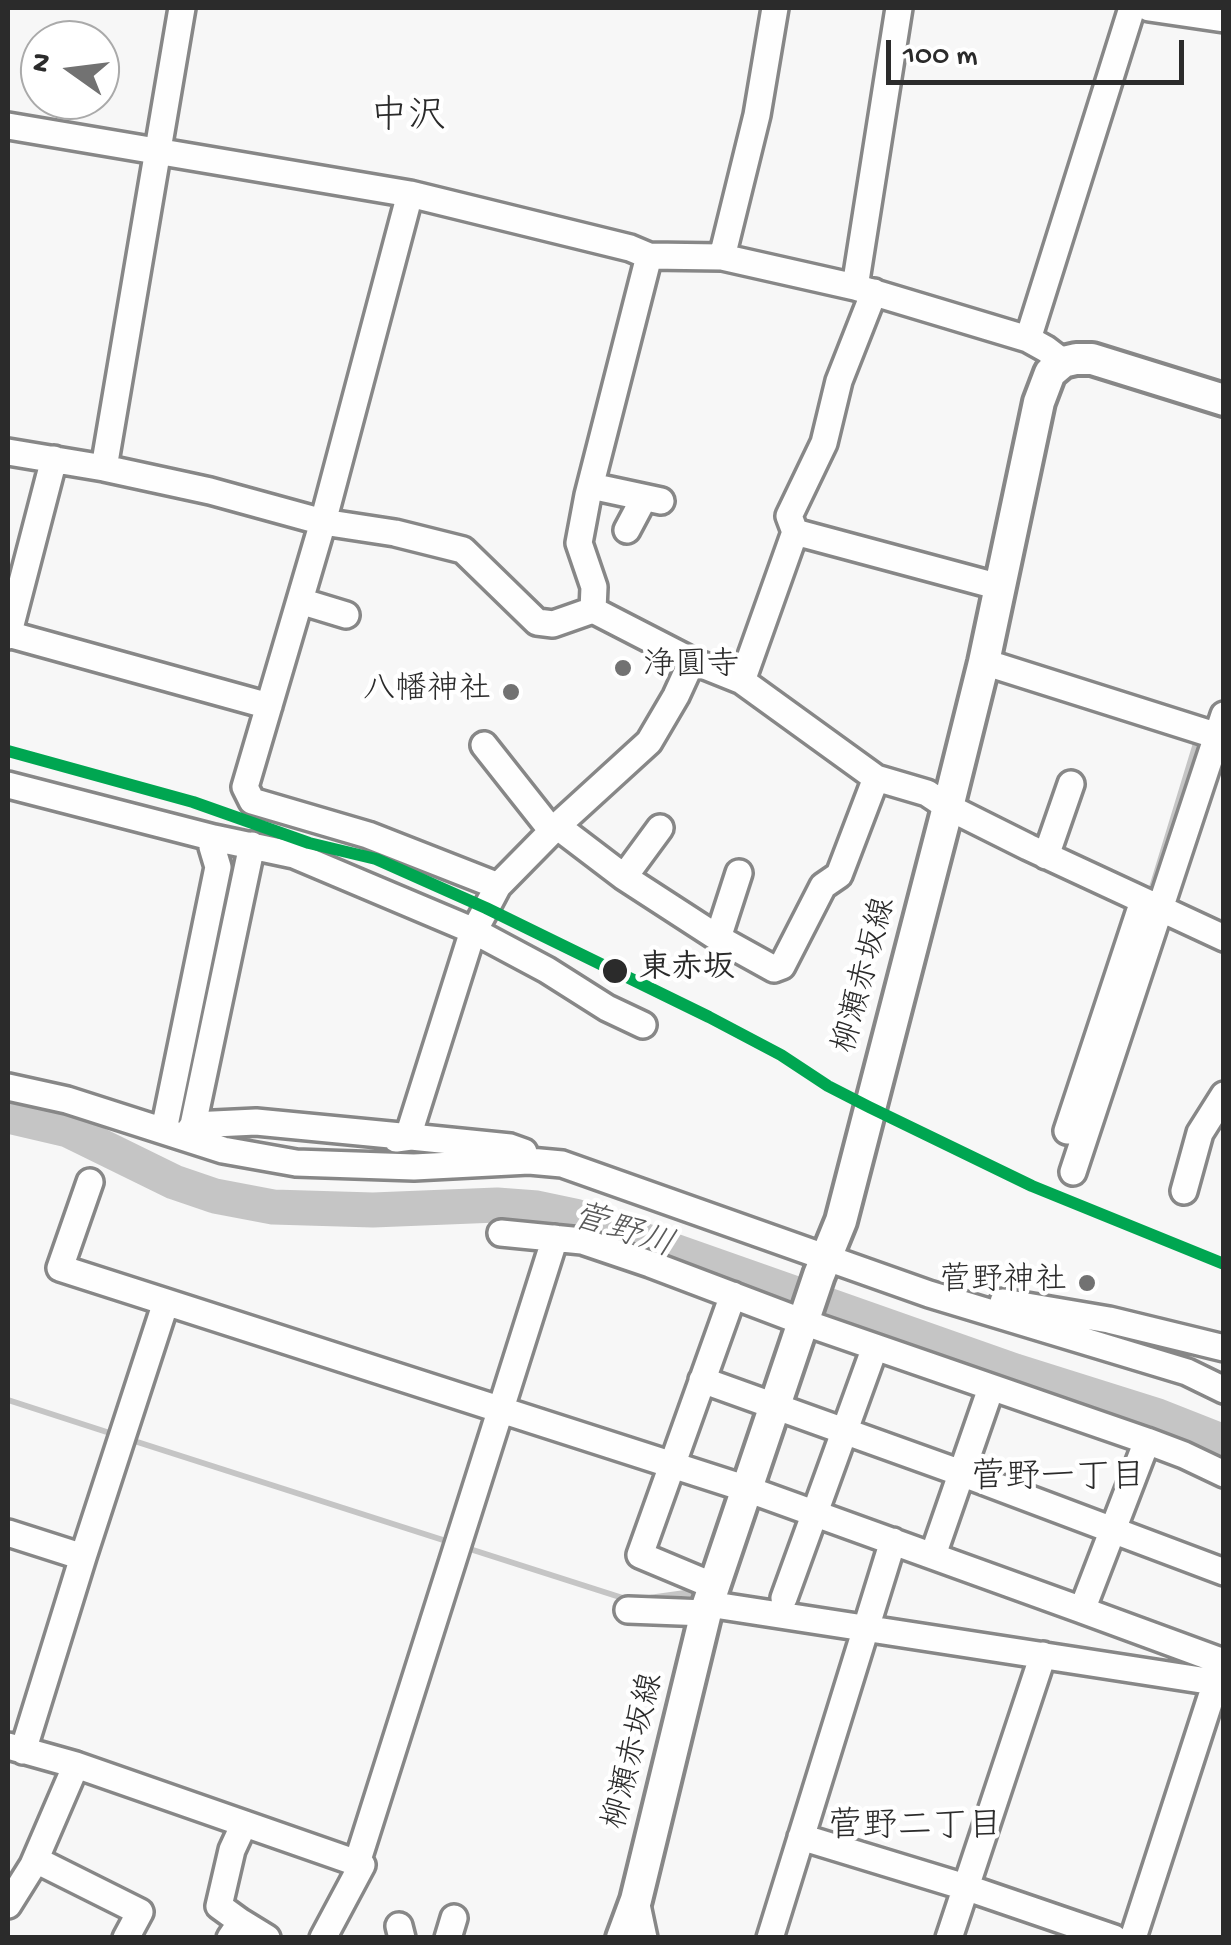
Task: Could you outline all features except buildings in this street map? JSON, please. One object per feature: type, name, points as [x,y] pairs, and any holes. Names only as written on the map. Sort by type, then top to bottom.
[{"type":"main road","points":[[1062,362],[1092,360],[1224,400]]},
{"type":"main road","name":"柳瀬赤坂線","points":[[622,1938],[636,1900],[710,1599],[822,1266],[841,1221],[984,662],[1039,402],[1050,374],[1062,362]]},
{"type":"street","points":[[104,468],[182,8]]},
{"type":"street","points":[[722,257],[757,115],[775,8]]},
{"type":"street","points":[[742,681],[795,532],[789,516],[824,444],[864,290],[899,8]]},
{"type":"street","points":[[1028,339],[1132,8]]},
{"type":"street","points":[[1149,8],[1224,18]]},
{"type":"street","points":[[8,126],[410,194],[649,256],[722,257],[864,290],[1028,339],[1062,362]]},
{"type":"street","points":[[410,194],[323,522],[245,788],[252,801],[368,834],[498,886]]},
{"type":"street","points":[[593,610],[594,587],[579,543],[649,256]]},
{"type":"street","points":[[8,452],[104,468],[210,491],[323,522],[395,533],[463,550],[537,622],[553,624],[593,610],[692,662],[742,681],[876,778],[926,793],[1046,856],[1224,938]]},
{"type":"street","points":[[54,459],[8,635],[269,706]]},
{"type":"street","points":[[591,486],[652,500],[627,530]]},
{"type":"street","points":[[795,532],[1000,587]]},
{"type":"street","points":[[300,601],[346,615]]},
{"type":"street","points":[[411,1137],[474,931],[498,886],[649,742],[692,662]]},
{"type":"street","points":[[984,662],[1221,730],[1067,1132]]},
{"type":"street","points":[[484,745],[554,829],[718,938],[774,968],[782,966],[823,886],[839,874],[876,778]]},
{"type":"street","points":[[1046,856],[1071,784]]},
{"type":"street","points":[[8,785],[294,855],[474,931],[642,1025]]},
{"type":"street","points":[[624,877],[660,828]]},
{"type":"street","points":[[180,1131],[218,868],[212,848],[214,838]]},
{"type":"street","points":[[180,1131],[252,845]]},
{"type":"street","points":[[718,938],[739,873]]},
{"type":"street","points":[[1074,1172],[1151,905]]},
{"type":"street","points":[[8,1087],[180,1131],[223,1150],[296,1162],[414,1166],[529,1160],[562,1164],[606,1178],[822,1266],[1187,1372],[1224,1390]]},
{"type":"street","points":[[1184,1191],[1200,1133],[1224,1095]]},
{"type":"street","points":[[180,1131],[248,1124],[411,1137],[510,1147],[524,1151],[529,1160]]},
{"type":"street","points":[[248,1124],[296,1162]]},
{"type":"street","points":[[296,1162],[314,1148],[411,1137]]},
{"type":"street","points":[[90,1182],[60,1268],[747,1489],[1082,1610],[1217,1669]]},
{"type":"street","points":[[501,1233],[582,1241],[1148,1441],[1224,1474]]},
{"type":"street","points":[[357,1863],[555,1238]]},
{"type":"street","points":[[710,1599],[640,1555],[733,1295]]},
{"type":"street","points":[[983,1310],[992,1300],[1109,1320],[1224,1348]]},
{"type":"street","points":[[166,1302],[15,1748],[362,1865],[323,1938]]},
{"type":"street","points":[[784,1598],[876,1347]]},
{"type":"street","points":[[702,1380],[1224,1572]]},
{"type":"street","points":[[932,1555],[991,1388]]},
{"type":"street","points":[[1082,1610],[1148,1441]]},
{"type":"street","points":[[8,1532],[82,1557]]},
{"type":"street","points":[[770,1938],[893,1541]]},
{"type":"street","points":[[628,1610],[710,1599],[870,1620],[1042,1655],[1217,1669]]},
{"type":"street","points":[[949,1938],[1042,1655]]},
{"type":"street","points":[[1133,1938],[1213,1730],[1212,1694],[1217,1669]]},
{"type":"street","points":[[8,1905],[36,1860],[76,1766]]},
{"type":"street","points":[[244,1824],[232,1850],[220,1906],[236,1930],[268,1938]]},
{"type":"street","points":[[801,1836],[1114,1938]]},
{"type":"street","points":[[36,1860],[140,1912],[126,1938]]},
{"type":"street","points":[[636,1900],[644,1938]]},
{"type":"waterway","points":[[1150,894],[1196,743],[1202,744]]},
{"type":"waterway","name":"菅野川","points":[[8,1116],[68,1130],[174,1182],[215,1196],[273,1207],[373,1210],[497,1205],[575,1216],[1224,1442]]},
{"type":"waterway","points":[[8,1400],[116,1435]]},
{"type":"waterway","points":[[128,1439],[443,1540]]},
{"type":"waterway","points":[[473,1550],[629,1600]]},
{"type":"waterway","points":[[642,1599],[704,1594]]},
{"type":"transit line","points":[[8,751],[193,802],[309,843],[376,859],[709,1017],[781,1055],[828,1086],[1032,1186],[1224,1264]]},
{"type":"place","name":"浄圓寺","points":[[623,668]]},
{"type":"place","name":"八幡神社","points":[[511,692]]},
{"type":"place","name":"東赤坂","points":[[615,971]]},
{"type":"place","name":"菅野神社","points":[[1087,1283]]},
{"type":"district","name":"中沢","points":[[408,120]]},
{"type":"district","name":"菅野一丁目","points":[[1058,1481]]},
{"type":"district","name":"菅野二丁目","points":[[915,1830]]}]
